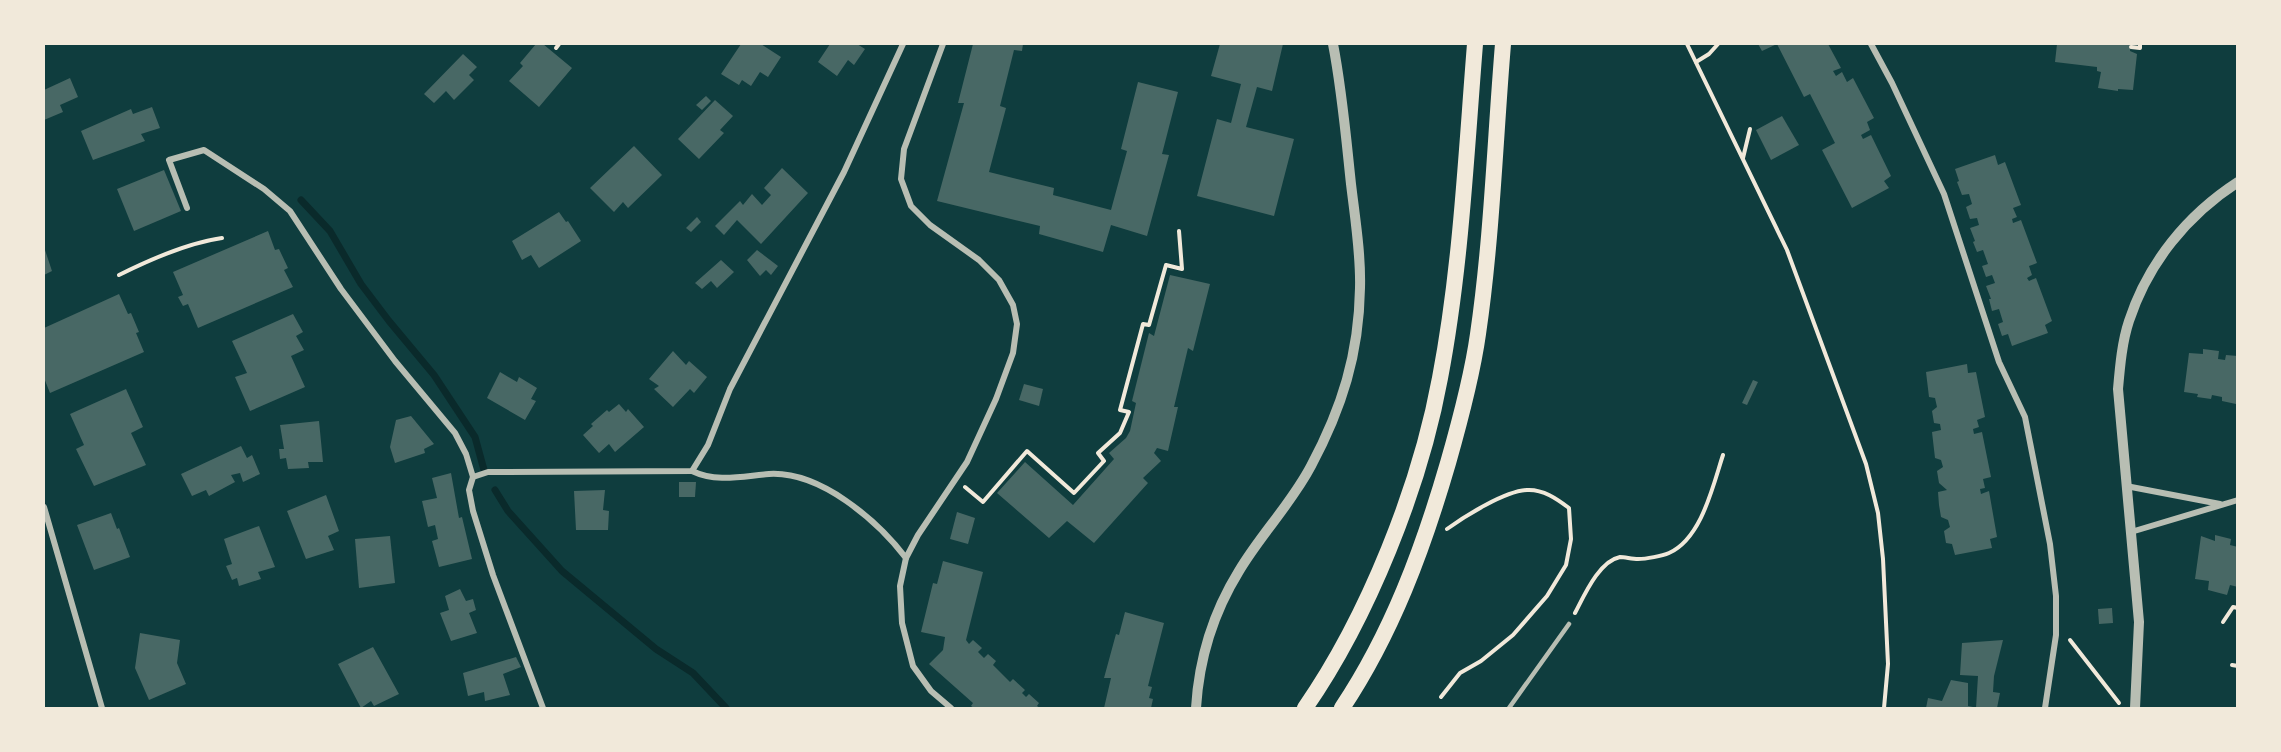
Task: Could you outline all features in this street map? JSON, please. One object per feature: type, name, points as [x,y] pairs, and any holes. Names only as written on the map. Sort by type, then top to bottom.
[{"type":"highway","points":[[1305,708],[1345,644],[1368,597],[1388,550],[1432,418],[1455,286],[1475,44]]},
{"type":"highway","points":[[1342,708],[1361,678],[1399,604],[1419,556],[1458,428],[1478,336],[1503,44]]},
{"type":"street","points":[[692,471],[708,446],[730,389],[844,172],[903,44]]},
{"type":"street","points":[[943,44],[904,149],[901,179],[910,206],[930,225],[980,260],[999,280],[1013,304],[1017,324],[1013,353],[996,399],[967,462],[918,535],[906,558],[900,586],[902,623],[913,666],[931,691],[951,708]]},
{"type":"street","points":[[1196,708],[1205,645],[1223,598],[1240,569],[1285,508],[1310,468],[1330,428],[1349,374],[1358,331],[1360,286],[1342,93],[1334,44]]},
{"type":"street","points":[[1870,44],[1892,83],[1944,194],[1999,362],[2025,417],[2050,544],[2056,596],[2056,635],[2045,708]]},
{"type":"street","points":[[187,207],[169,160],[204,150],[264,189],[290,211],[341,289],[456,433],[473,477],[469,490],[489,564],[543,708]]},
{"type":"street","points":[[2135,708],[2139,622],[2118,389],[2128,322],[2141,289],[2175,236],[2204,206],[2238,182]]},
{"type":"street","points":[[473,477],[488,472],[692,471],[705,477],[750,477],[771,474],[794,476],[821,486],[850,504],[877,524],[906,558]]},
{"type":"street","points":[[2126,486],[2221,504]]},
{"type":"street","points":[[2131,532],[2238,500]]},
{"type":"street","points":[[44,507],[102,708]]},
{"type":"lane","points":[[1509,708],[1569,624]]},
{"type":"path","points":[[1688,44],[1787,250],[1866,464],[1878,513],[1883,559],[1888,664],[1884,708]]},
{"type":"path","points":[[1696,62],[1719,44]]},
{"type":"path","points":[[2131,47],[2140,48],[2140,44]]},
{"type":"path","points":[[1743,158],[1750,129]]},
{"type":"path","points":[[955,479],[983,502],[1028,451],[1074,494],[1104,461],[1098,453],[1120,433],[1129,412],[1120,410],[1143,324],[1149,325],[1166,265],[1182,269],[1179,231]]},
{"type":"path","points":[[119,275],[146,262],[207,240],[222,238]]},
{"type":"path","points":[[1569,624],[1593,579],[1603,567],[1618,557],[1640,559],[1670,553],[1689,537],[1706,510],[1723,454]]},
{"type":"path","points":[[1441,697],[1460,673],[1481,661],[1513,635],[1547,596],[1566,565],[1570,539],[1569,508],[1553,496],[1527,490],[1497,499],[1442,533]]},
{"type":"path","points":[[2223,622],[2233,608],[2238,608]]},
{"type":"path","points":[[2056,635],[2069,638],[2123,708]]},
{"type":"path","points":[[2232,665],[2238,666]]},
{"type":"building","points":[[536,44],[543,44],[572,68],[539,107],[509,81],[523,66],[520,63]]},
{"type":"building","points":[[741,44],[761,44],[781,57],[768,77],[760,72],[751,86],[742,80],[739,85],[721,74]]},
{"type":"building","points":[[830,44],[857,44],[865,49],[854,65],[848,60],[837,76],[818,62]]},
{"type":"building","points":[[973,44],[1023,44],[1022,51],[1014,50],[1000,106],[1006,108],[989,172],[1054,188],[1053,195],[1111,210],[1127,151],[1121,149],[1138,82],[1178,92],[1162,154],[1169,155],[1147,236],[1111,225],[1103,252],[1039,234],[1040,226],[937,201],[964,103],[958,103]]},
{"type":"building","points":[[1220,44],[1283,44],[1272,91],[1257,87],[1246,127],[1294,139],[1274,216],[1197,196],[1217,119],[1231,123],[1241,84],[1211,76]]},
{"type":"building","points":[[1758,44],[1777,44],[1762,51]]},
{"type":"building","points":[[1777,44],[1828,44],[1841,68],[1833,71],[1836,76],[1842,72],[1847,82],[1853,78],[1874,118],[1867,122],[1870,130],[1861,135],[1863,139],[1871,135],[1891,176],[1884,181],[1889,188],[1852,208],[1822,150],[1835,143],[1810,94],[1804,97]]},
{"type":"building","points":[[2057,44],[2131,44],[2130,51],[2137,54],[2133,90],[2118,89],[2118,91],[2098,88],[2101,72],[2097,71],[2097,67],[2055,62]]},
{"type":"building","points":[[463,54],[477,67],[469,75],[474,80],[454,100],[446,91],[434,103],[424,94]]},
{"type":"building","points":[[70,78],[78,97],[60,105],[63,112],[44,120],[44,90]]},
{"type":"building","points":[[706,96],[711,101],[702,110],[696,105]]},
{"type":"building","points":[[715,100],[733,116],[720,130],[724,133],[699,159],[678,139]]},
{"type":"building","points":[[152,107],[160,128],[141,134],[145,141],[93,160],[81,131],[131,109],[133,114]]},
{"type":"building","points":[[1782,116],[1799,145],[1771,160],[1756,130]]},
{"type":"building","points":[[634,146],[662,175],[628,208],[623,202],[614,212],[590,188]]},
{"type":"building","points":[[1995,155],[1998,165],[2005,162],[2021,205],[2013,208],[2017,217],[2012,219],[2013,223],[2021,220],[2037,263],[2029,266],[2032,275],[2027,278],[2029,281],[2036,278],[2052,321],[2045,325],[2048,333],[2012,346],[2008,334],[2002,336],[1998,324],[2003,322],[1999,309],[1992,311],[1989,299],[1991,299],[1986,286],[1995,283],[1992,275],[1986,277],[1982,266],[1988,264],[1983,250],[1977,252],[1973,242],[1975,241],[1970,228],[1979,225],[1977,218],[1970,219],[1966,207],[1972,204],[1969,194],[1962,195],[1955,169]]},
{"type":"building","points":[[782,168],[808,193],[761,244],[737,220],[724,235],[715,226],[740,201],[743,205],[752,194],[762,205],[771,195],[764,188]]},
{"type":"building","points":[[164,170],[181,211],[134,231],[117,189]]},
{"type":"building","points":[[559,212],[581,241],[539,268],[531,255],[522,260],[512,241]]},
{"type":"building","points":[[697,217],[701,222],[691,232],[686,228]]},
{"type":"building","points":[[268,231],[275,250],[279,249],[288,268],[284,270],[293,287],[198,328],[188,304],[183,306],[178,297],[183,295],[173,272]]},
{"type":"building","points":[[44,247],[52,271],[44,275]]},
{"type":"building","points":[[757,250],[778,266],[771,275],[766,270],[760,276],[747,260]]},
{"type":"building","points":[[721,260],[734,272],[717,288],[711,281],[702,289],[695,283]]},
{"type":"building","points":[[1170,275],[1210,284],[1193,351],[1188,348],[1174,407],[1178,407],[1168,451],[1157,448],[1154,453],[1161,461],[1143,478],[1148,483],[1094,543],[1067,521],[1049,538],[997,493],[1025,462],[1073,505],[1114,459],[1109,453],[1126,438],[1130,431],[1136,403],[1132,401],[1149,333],[1154,336]]},
{"type":"building","points":[[119,294],[128,314],[131,313],[144,352],[50,393],[44,378],[44,328]]},
{"type":"building","points":[[293,314],[303,332],[296,336],[304,350],[291,356],[305,387],[250,411],[235,377],[247,373],[232,341]]},
{"type":"building","points":[[2203,349],[2219,351],[2218,359],[2225,360],[2226,355],[2238,356],[2236,404],[2222,401],[2222,397],[2212,395],[2211,399],[2184,392],[2189,353],[2203,354]]},
{"type":"building","points":[[673,351],[686,365],[689,361],[707,377],[694,393],[690,389],[673,407],[654,389],[659,386],[649,379]]},
{"type":"building","points":[[1967,364],[1968,373],[1976,372],[1985,417],[1977,420],[1979,427],[1973,429],[1974,434],[1982,432],[1991,477],[1983,479],[1985,488],[1980,489],[1981,494],[1989,491],[1997,537],[1990,539],[1992,548],[1955,555],[1952,544],[1946,543],[1944,531],[1950,527],[1948,520],[1941,517],[1939,505],[1938,492],[1947,490],[1939,483],[1937,471],[1943,467],[1941,460],[1935,458],[1932,432],[1941,430],[1940,424],[1934,423],[1932,411],[1937,407],[1935,398],[1929,397],[1926,372]]},
{"type":"building","points":[[500,372],[517,382],[519,377],[537,388],[531,399],[536,401],[525,420],[487,398]]},
{"type":"building","points":[[1753,380],[1758,382],[1747,405],[1742,403]]},
{"type":"building","points":[[1024,384],[1043,389],[1039,406],[1019,400]]},
{"type":"building","points":[[126,389],[143,427],[131,433],[146,465],[94,486],[76,449],[84,445],[70,414]]},
{"type":"building","points":[[619,404],[626,412],[628,409],[644,427],[615,452],[609,444],[599,453],[583,435],[593,426],[591,424],[607,410],[609,412]]},
{"type":"building","points":[[411,416],[434,444],[424,449],[425,453],[395,463],[390,447],[396,420]]},
{"type":"building","points":[[319,421],[323,462],[308,462],[309,468],[288,469],[286,458],[280,459],[279,449],[284,449],[280,425]]},
{"type":"building","points":[[241,446],[247,458],[252,455],[260,474],[243,482],[240,473],[231,475],[235,482],[209,496],[206,490],[192,496],[181,474]]},
{"type":"building","points":[[451,473],[459,518],[462,517],[472,559],[439,567],[432,541],[438,539],[435,525],[428,527],[422,501],[437,498],[432,478]]},
{"type":"building","points":[[679,482],[696,482],[695,497],[679,497]]},
{"type":"building","points":[[605,490],[603,510],[609,511],[608,530],[576,530],[574,491]]},
{"type":"building","points":[[326,495],[339,531],[328,536],[334,550],[306,559],[287,511]]},
{"type":"building","points":[[957,512],[975,518],[968,544],[950,539]]},
{"type":"building","points":[[111,513],[130,557],[94,570],[77,525]]},
{"type":"building","points":[[259,526],[275,567],[258,572],[261,579],[239,586],[237,578],[232,580],[226,566],[232,564],[224,539]]},
{"type":"building","points":[[2215,535],[2231,539],[2230,545],[2238,547],[2238,587],[2230,585],[2227,595],[2208,590],[2209,581],[2195,579],[2201,536],[2215,541]]},
{"type":"building","points":[[390,536],[395,583],[359,588],[355,539]]},
{"type":"building","points":[[943,561],[983,572],[966,640],[969,644],[973,640],[982,648],[978,652],[984,658],[988,654],[996,661],[993,665],[1010,682],[1013,679],[1025,690],[1022,693],[1026,697],[1029,694],[1039,703],[1037,706],[1040,708],[974,708],[971,706],[973,703],[929,664],[943,650],[945,637],[921,632],[933,583],[937,584]]},
{"type":"building","points":[[460,589],[466,601],[473,599],[476,610],[469,613],[477,633],[451,641],[440,613],[449,610],[445,596]]},
{"type":"building","points":[[2112,608],[2113,623],[2099,624],[2098,609]]},
{"type":"building","points":[[1125,612],[1164,623],[1148,686],[1152,687],[1149,698],[1153,699],[1151,708],[1104,708],[1111,678],[1104,678],[1116,634],[1119,635]]},
{"type":"building","points":[[140,633],[180,640],[177,663],[186,684],[149,700],[135,668]]},
{"type":"building","points":[[2003,640],[1994,676],[1993,692],[2000,693],[1997,708],[1976,708],[1978,676],[1960,675],[1962,643]]},
{"type":"building","points":[[373,647],[399,694],[374,706],[371,701],[361,708],[338,664]]},
{"type":"building","points":[[516,657],[521,667],[503,674],[510,695],[485,701],[484,692],[468,696],[463,673]]},
{"type":"building","points":[[1951,680],[1968,683],[1968,706],[1973,708],[1926,708],[1928,698],[1942,701]]},
{"type":"waterway","points":[[301,200],[330,231],[361,284],[434,375],[475,437],[484,470]]},
{"type":"waterway","points":[[495,490],[508,511],[562,571],[656,649],[693,673],[726,708]]}]
